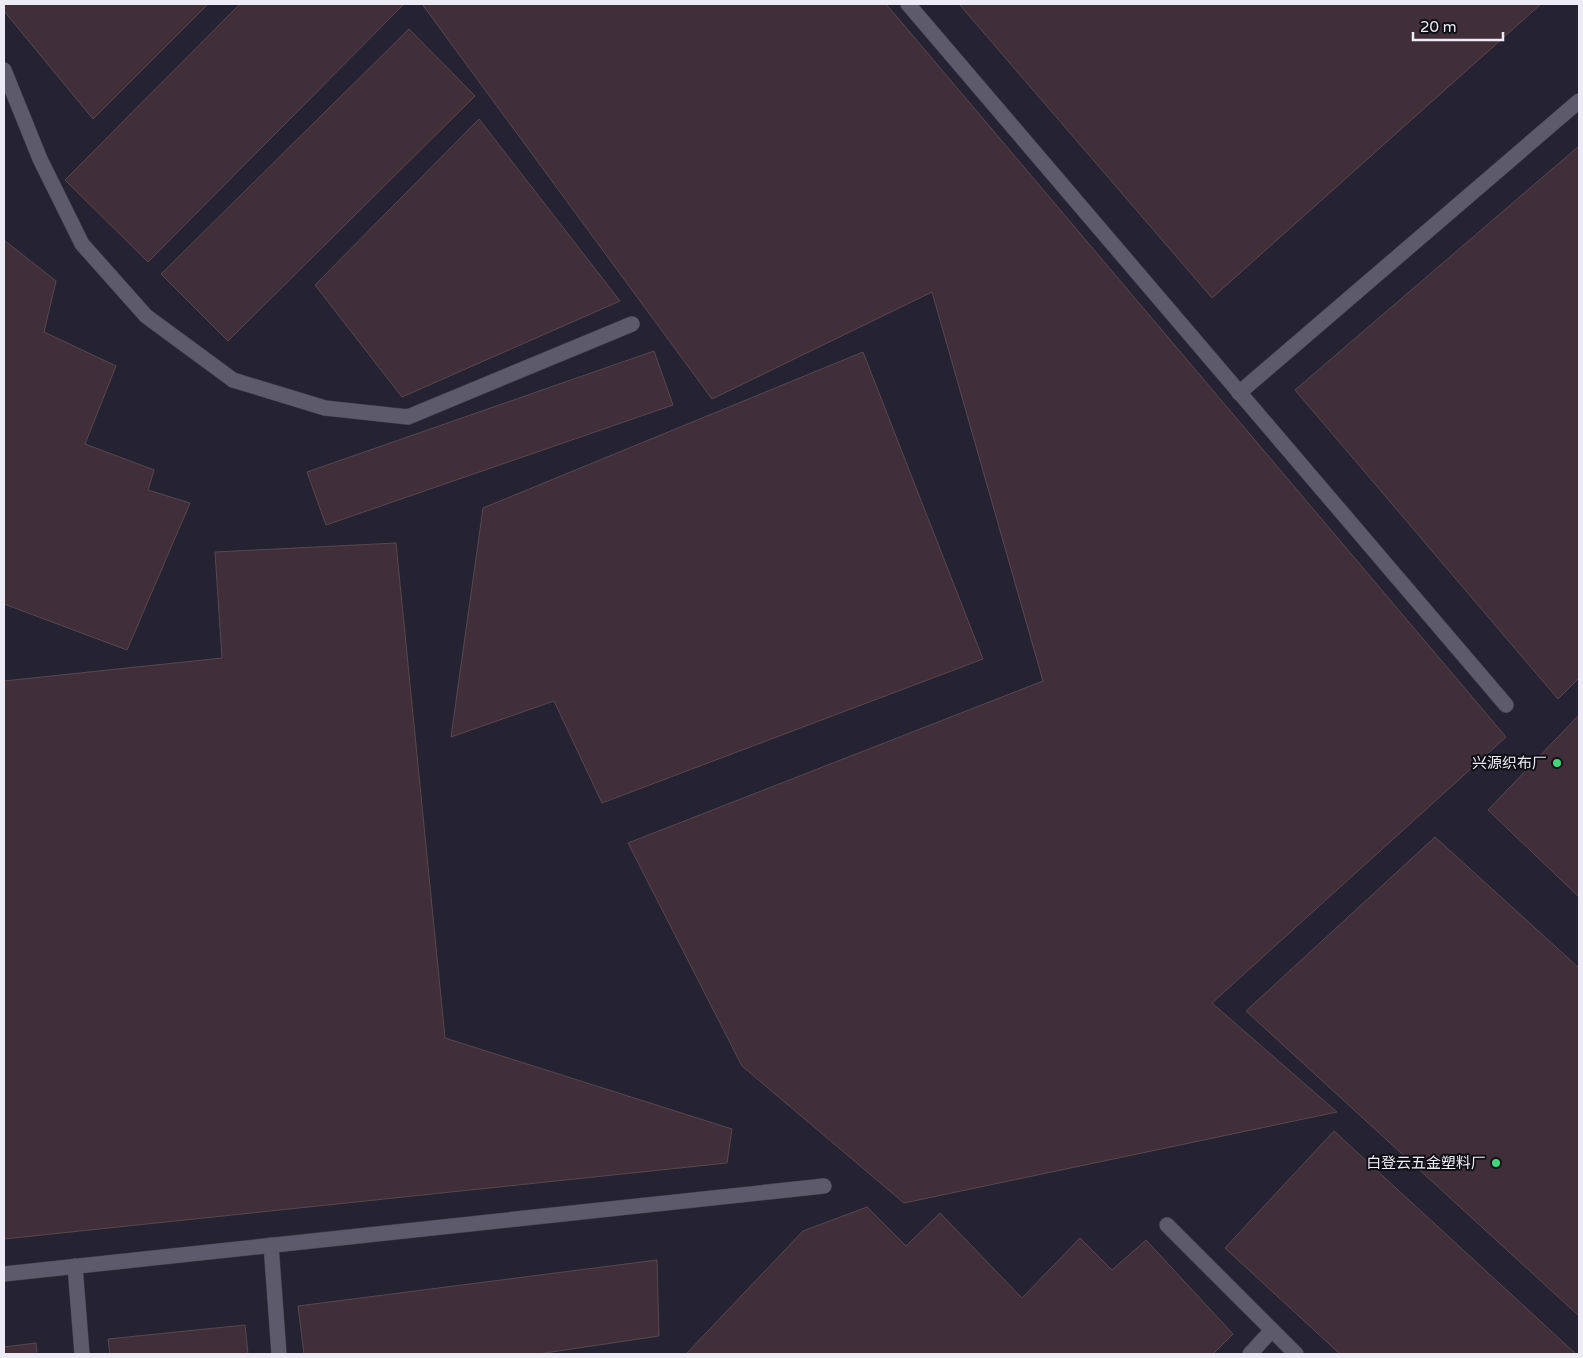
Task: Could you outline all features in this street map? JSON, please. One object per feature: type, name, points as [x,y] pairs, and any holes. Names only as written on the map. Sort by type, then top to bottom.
[{"type":"lane","points":[[908,4],[1506,705]]},
{"type":"lane","points":[[4,70],[40,159],[82,244],[146,316],[232,380],[325,408],[408,417],[632,324]]},
{"type":"lane","points":[[1239,393],[1579,101]]},
{"type":"lane","points":[[4,1274],[824,1186]]},
{"type":"lane","points":[[1167,1225],[1296,1354]]},
{"type":"lane","points":[[272,1245],[279,1354]]},
{"type":"lane","points":[[75,1266],[82,1354]]},
{"type":"lane","points":[[1250,1354],[1272,1330]]},
{"type":"building","points":[[4,4],[208,4],[93,119],[4,11]]},
{"type":"building","points":[[240,4],[404,4],[148,262],[65,180]]},
{"type":"building","points":[[422,4],[886,4],[1506,737],[1212,1003],[1337,1112],[904,1203],[742,1066],[628,843],[1043,681],[932,292],[712,399]]},
{"type":"building","points":[[959,4],[1541,4],[1212,298]]},
{"type":"building","points":[[409,29],[475,96],[228,341],[161,274]]},
{"type":"building","points":[[479,119],[620,301],[402,397],[315,285]]},
{"type":"building","points":[[1579,146],[1579,678],[1558,699],[1295,390]]},
{"type":"building","points":[[4,240],[56,281],[44,332],[116,366],[85,444],[154,470],[148,490],[190,503],[127,650],[4,604]]},
{"type":"building","points":[[654,351],[673,405],[326,525],[307,472]]},
{"type":"building","points":[[863,352],[983,659],[602,803],[554,701],[451,737],[483,508]]},
{"type":"building","points":[[396,543],[445,1038],[732,1129],[727,1163],[4,1239],[4,681],[222,658],[215,552]]},
{"type":"building","name":"兴源织布厂","points":[[1579,715],[1579,897],[1488,810]]},
{"type":"building","name":"白登云五金塑料厂","points":[[1435,837],[1579,968],[1579,1316],[1246,1011]]},
{"type":"building","points":[[1334,1131],[1576,1354],[1340,1354],[1225,1248]]},
{"type":"building","points":[[867,1207],[906,1246],[940,1213],[1022,1298],[1080,1238],[1112,1270],[1146,1240],[1233,1334],[1213,1354],[686,1354],[803,1231]]},
{"type":"building","points":[[657,1260],[659,1336],[538,1354],[304,1354],[298,1306]]},
{"type":"building","points":[[245,1325],[248,1354],[110,1354],[108,1339]]},
{"type":"building","points":[[36,1343],[37,1354],[4,1354],[4,1347]]},
{"type":"place","name":"兴源织布厂","points":[[1557,763]]},
{"type":"place","name":"白登云五金塑料厂","points":[[1496,1163]]}]
